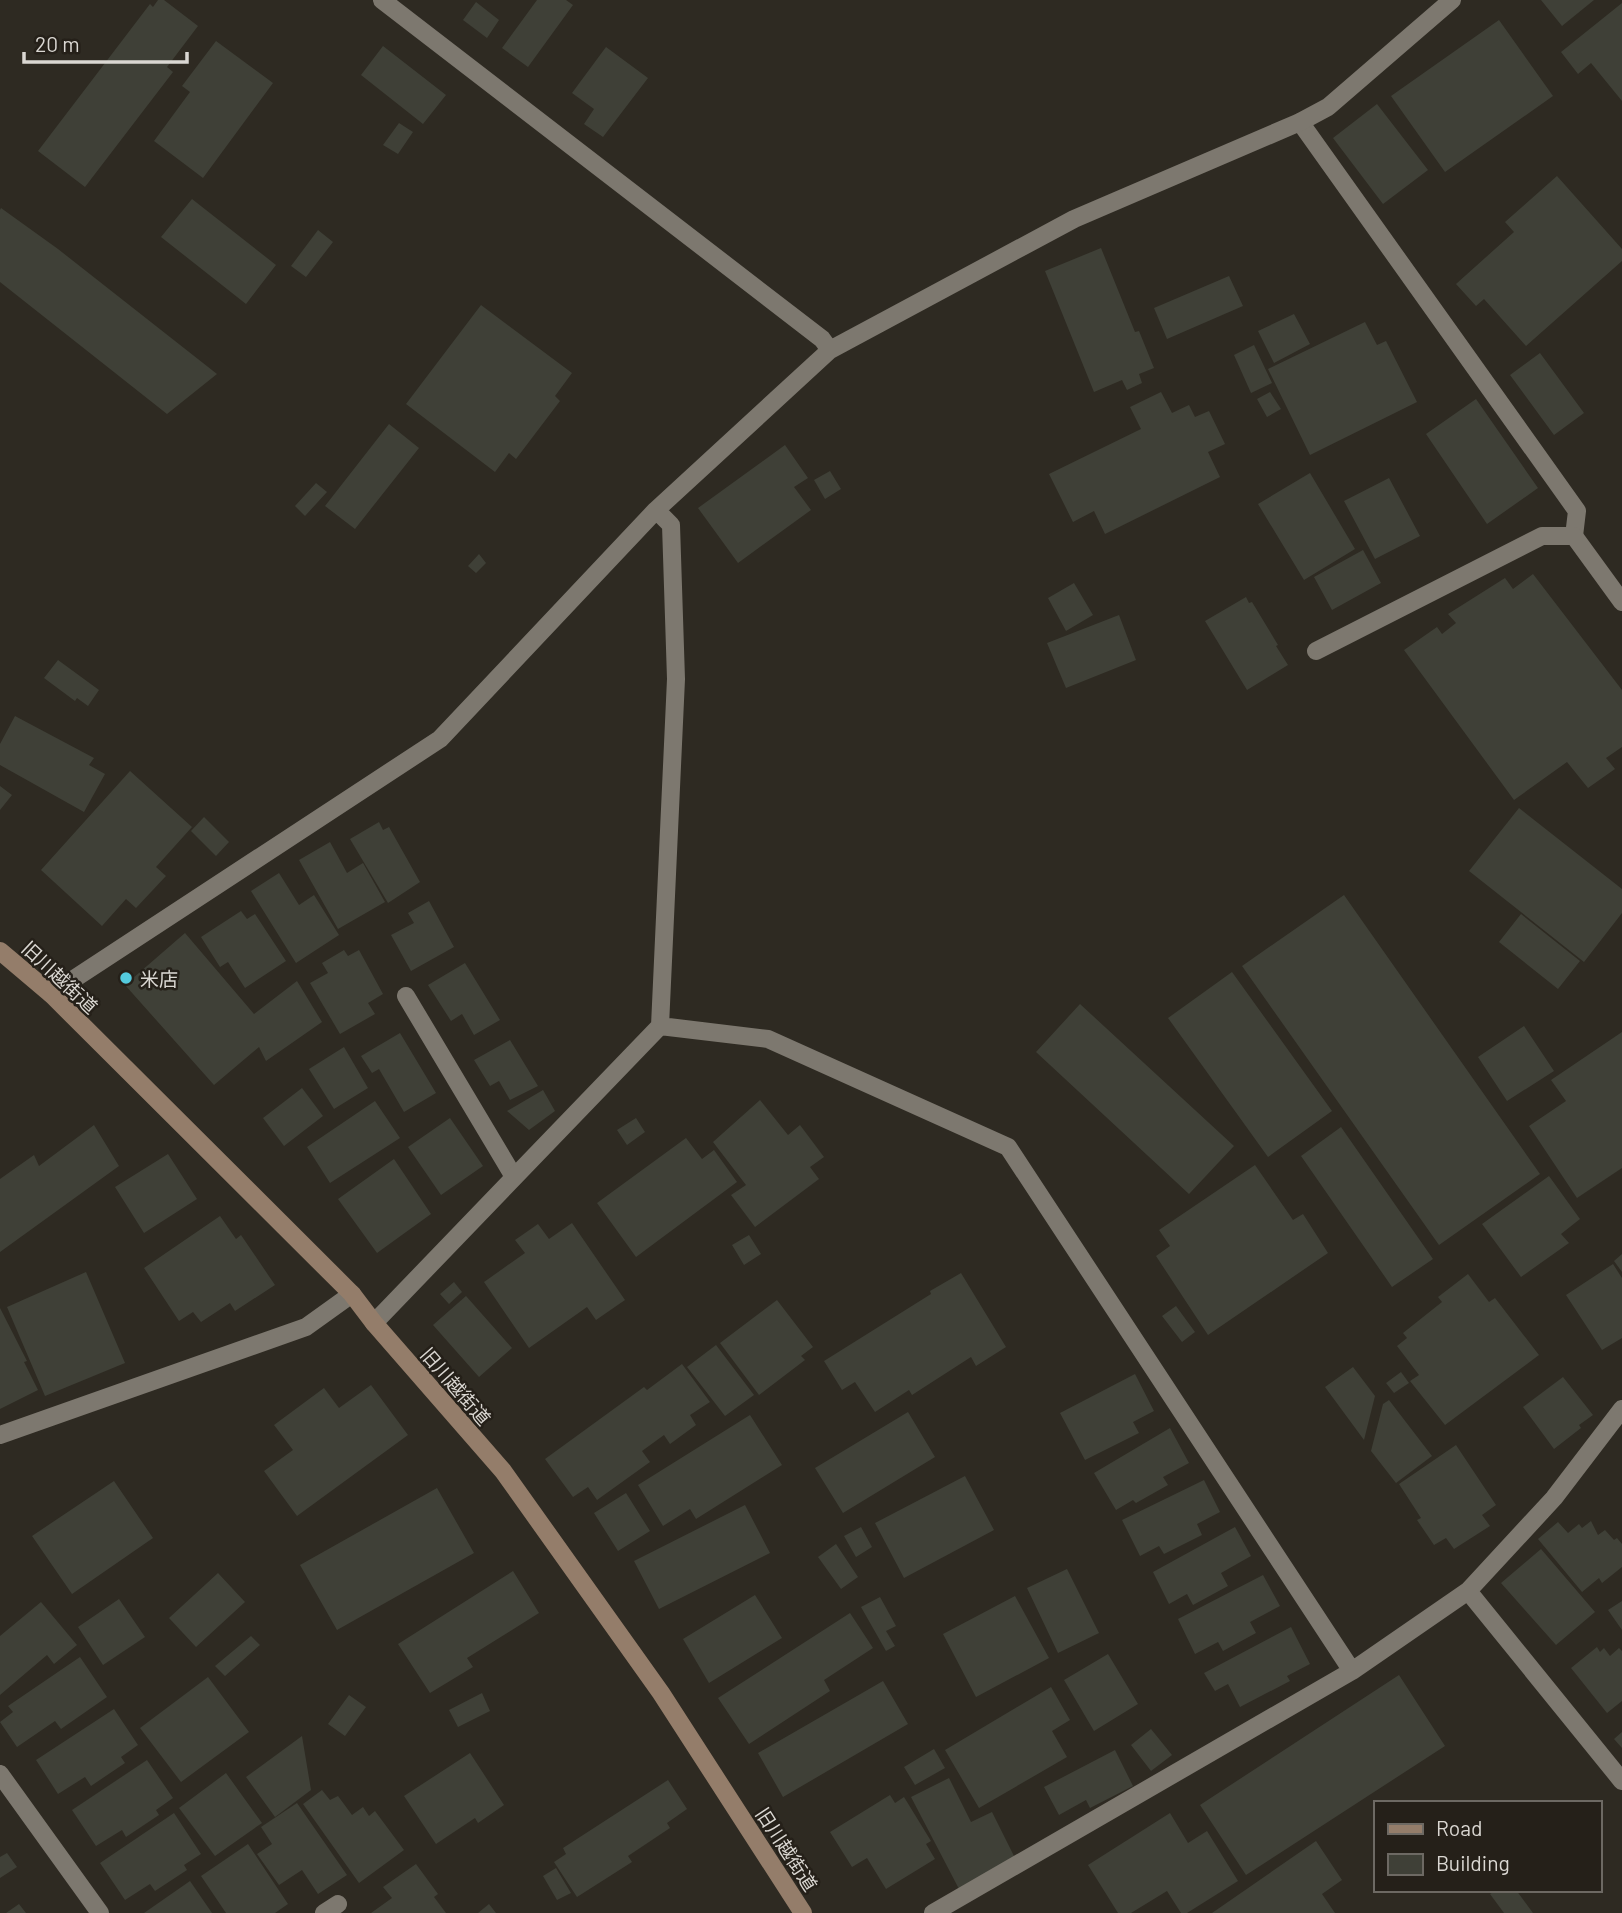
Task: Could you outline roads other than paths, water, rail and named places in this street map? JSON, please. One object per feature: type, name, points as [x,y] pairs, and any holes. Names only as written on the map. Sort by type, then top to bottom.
[{"type":"main road","name":"旧川越街道","points":[[0,951],[51,995],[352,1294],[503,1471],[662,1693],[803,1913]]},
{"type":"street","points":[[382,0],[822,339],[830,350]]},
{"type":"street","points":[[51,995],[440,739],[656,510],[830,350],[1074,219],[1300,122],[1328,107],[1452,0]]},
{"type":"street","points":[[1300,122],[1577,511],[1574,536],[1622,602]]},
{"type":"street","points":[[374,1323],[660,1026],[676,678],[671,525],[656,510]]},
{"type":"street","points":[[1316,651],[1542,536],[1574,536]]},
{"type":"street","points":[[406,996],[514,1177]]},
{"type":"street","points":[[660,1026],[768,1039],[1008,1147],[1352,1671]]},
{"type":"street","points":[[0,1435],[306,1327],[352,1294]]},
{"type":"street","points":[[933,1913],[1352,1671],[1468,1591],[1554,1498],[1622,1409]]},
{"type":"street","points":[[1468,1591],[1622,1781]]},
{"type":"street","points":[[0,1774],[100,1913]]},
{"type":"place","name":"米店","points":[[126,978]]}]
